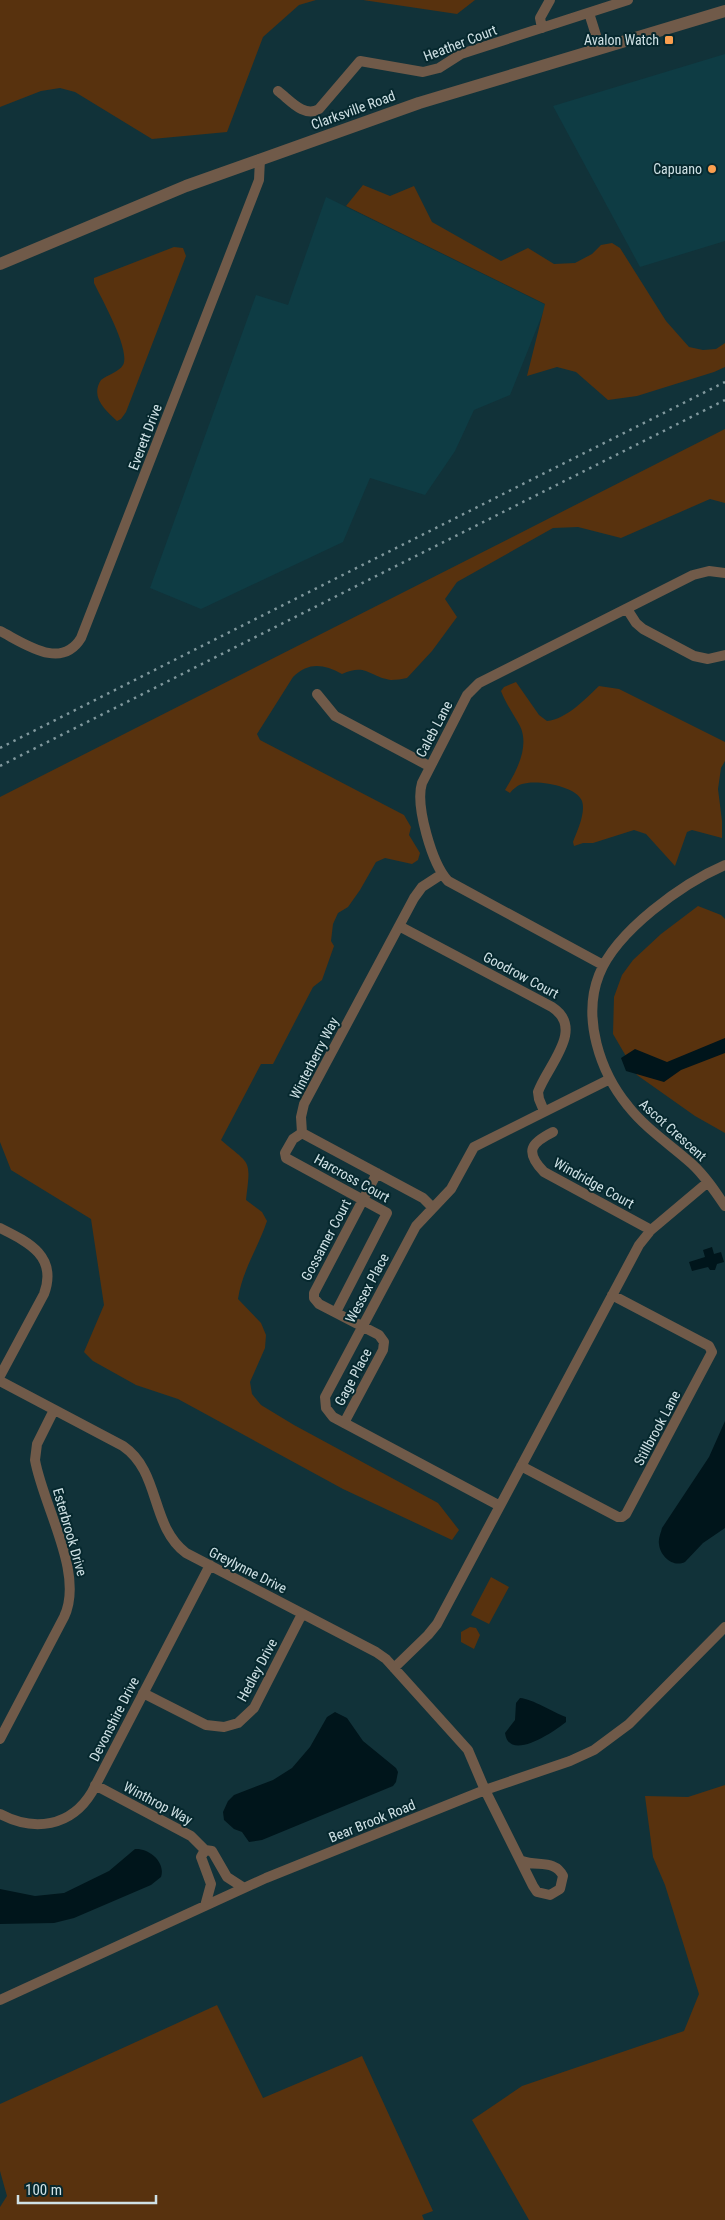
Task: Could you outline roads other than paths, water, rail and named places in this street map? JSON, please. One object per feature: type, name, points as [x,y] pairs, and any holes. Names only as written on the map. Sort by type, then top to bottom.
[{"type":"street","points":[[542,28],[540,18],[550,0]]},
{"type":"street","name":"Heather Court","points":[[278,91],[303,111],[314,112],[319,109],[360,61],[423,72],[431,71],[461,54],[621,1]]},
{"type":"street","name":"Clarksville Road","points":[[0,264],[186,186],[419,103],[725,11]]},
{"type":"street","points":[[589,13],[600,48]]},
{"type":"street","name":"Everett Drive","points":[[0,631],[39,651],[52,654],[62,653],[71,648],[81,638],[259,180],[260,159]]},
{"type":"street","name":"Caleb Lane","points":[[442,874],[419,806],[420,786],[467,695],[479,683],[696,574],[712,571],[725,573]]},
{"type":"street","points":[[627,609],[635,622],[643,629],[694,656],[708,659],[725,655]]},
{"type":"street","points":[[317,694],[333,714],[429,766]]},
{"type":"street","name":"Ascot Crescent","points":[[725,865],[691,883],[658,906],[627,935],[603,965],[596,984],[592,1010],[600,1054],[610,1079],[627,1106],[637,1117],[692,1164],[725,1206]]},
{"type":"street","points":[[442,874],[454,886],[603,965]]},
{"type":"street","name":"Winterberry Way","points":[[302,1134],[304,1104],[399,926],[418,892],[442,874]]},
{"type":"street","name":"Goodrow Court","points":[[399,926],[552,1007],[561,1014],[566,1025],[566,1037],[538,1092],[544,1111]]},
{"type":"street","name":"Wessex Place","points":[[500,1506],[344,1423],[328,1412],[325,1405],[325,1397],[416,1226],[432,1207],[452,1189],[476,1145],[610,1079]]},
{"type":"street","name":"Windridge Court","points":[[553,1132],[537,1140],[532,1146],[533,1156],[542,1170],[551,1177],[651,1230]]},
{"type":"street","points":[[302,1134],[424,1198],[432,1207]]},
{"type":"street","name":"Harcross Court","points":[[302,1134],[292,1140],[285,1153],[286,1157],[386,1211],[387,1215],[336,1312]]},
{"type":"street","name":"Gossamer Court","points":[[362,1326],[317,1302],[314,1291],[377,1173]]},
{"type":"street","points":[[394,1668],[436,1625],[639,1245],[651,1230],[708,1182]]},
{"type":"street","points":[[0,1228],[37,1250],[46,1265],[48,1280],[44,1294],[0,1376]]},
{"type":"street","name":"Stillbrook Lane","points":[[521,1466],[619,1518],[626,1515],[712,1352],[709,1346],[612,1295]]},
{"type":"street","name":"Gage Place","points":[[344,1423],[384,1347],[381,1337],[362,1326]]},
{"type":"street","name":"Greylynne Drive","points":[[0,1381],[123,1446],[135,1456],[148,1476],[164,1525],[172,1539],[186,1553],[376,1652],[394,1668],[464,1745],[522,1861]]},
{"type":"street","name":"Esterbrook Drive","points":[[0,1739],[64,1617],[70,1598],[69,1574],[35,1460],[37,1444],[54,1410]]},
{"type":"street","name":"Devonshire Drive","points":[[0,1814],[28,1824],[55,1822],[78,1809],[95,1785],[210,1566]]},
{"type":"street","name":"Hedley Drive","points":[[143,1693],[206,1725],[224,1727],[238,1723],[254,1708],[302,1614]]},
{"type":"street","name":"Bear Brook Road","points":[[0,2000],[244,1888],[485,1790],[570,1761],[611,1739],[629,1724],[725,1627]]},
{"type":"street","name":"Winthrop Way","points":[[95,1785],[191,1836],[205,1850],[212,1851],[228,1877],[244,1888]]},
{"type":"street","points":[[205,1850],[202,1857],[212,1884],[205,1906]]},
{"type":"railway","points":[[0,748],[725,382]]},
{"type":"railway","points":[[0,766],[725,400]]},
{"type":"place","name":"Avalon Watch","points":[[669,40]]},
{"type":"place","name":"Capuano","points":[[712,169]]}]
